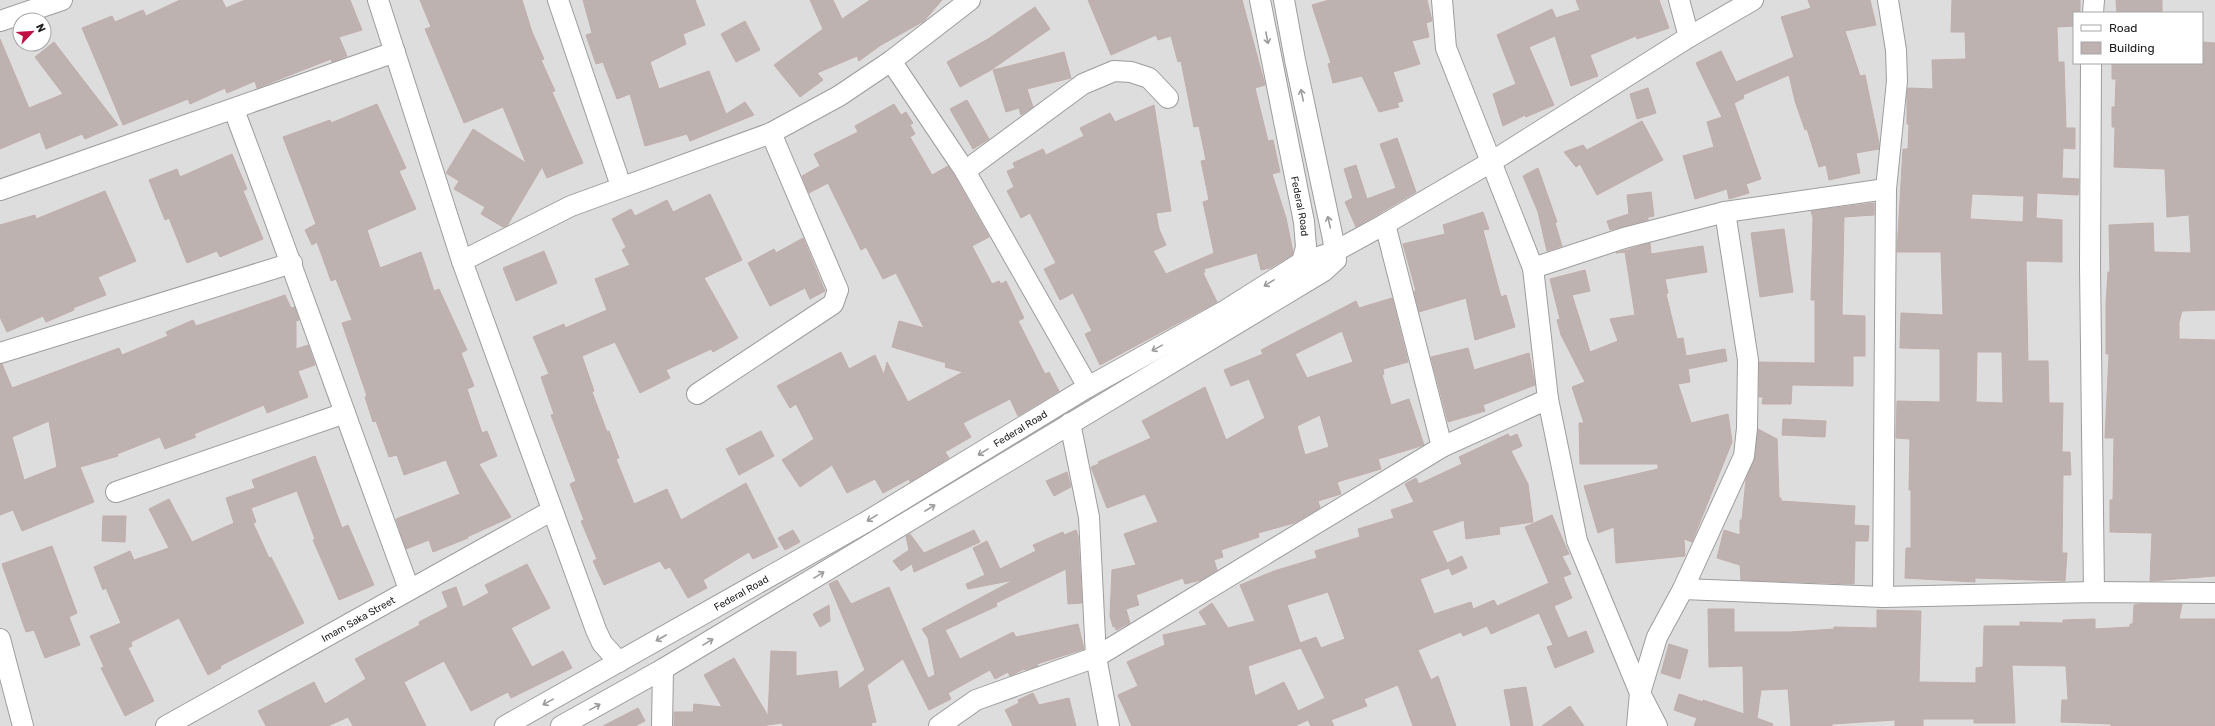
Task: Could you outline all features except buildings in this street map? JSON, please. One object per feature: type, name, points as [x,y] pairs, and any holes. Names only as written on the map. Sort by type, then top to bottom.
[{"type":"street","points":[[0,21],[60,0]]},
{"type":"street","points":[[378,0],[396,52],[462,261],[551,510],[596,630],[602,643],[619,662]]},
{"type":"street","points":[[558,0],[621,186]]},
{"type":"street","points":[[462,261],[571,206],[621,186],[771,133],[840,96],[891,61],[970,0]]},
{"type":"street","name":"Federal Road","points":[[505,726],[866,522],[1088,387],[1226,310],[1302,262],[1306,247],[1304,222],[1260,0]]},
{"type":"street","name":"Federal Road","points":[[561,726],[663,669],[1324,271],[1336,260],[1333,239],[1296,68],[1284,0]]},
{"type":"street","points":[[1442,0],[1446,48],[1533,268],[1548,399],[1577,541],[1640,693],[1657,726]]},
{"type":"street","points":[[1680,0],[1689,37]]},
{"type":"street","points":[[1302,262],[1334,252],[1385,224],[1491,162],[1689,37],[1753,0]]},
{"type":"street","points":[[1883,597],[1886,189],[1897,81],[1896,50],[1888,0]]},
{"type":"street","points":[[2093,12],[2094,0]]},
{"type":"street","points":[[0,190],[234,110],[396,52]]},
{"type":"street","points":[[891,61],[965,171],[1088,387]]},
{"type":"street","points":[[2091,64],[2090,266],[2094,592]]},
{"type":"street","points":[[965,171],[1083,84],[1114,71],[1131,72],[1149,78],[1168,98]]},
{"type":"street","points":[[234,110],[292,263],[409,588]]},
{"type":"street","points":[[697,394],[833,304],[837,296],[838,290],[771,133]]},
{"type":"street","points":[[1533,268],[1624,238],[1725,212],[1886,189]]},
{"type":"street","points":[[1637,726],[1640,693],[1657,637],[1683,590],[1744,456],[1747,428],[1748,360],[1725,212]]},
{"type":"street","points":[[1385,224],[1442,447]]},
{"type":"street","points":[[0,353],[292,263]]},
{"type":"street","points":[[939,726],[976,700],[1096,657],[1442,447],[1548,399]]},
{"type":"street","points":[[116,492],[345,413]]},
{"type":"street","points":[[1070,423],[1089,517],[1096,657],[1108,726]]},
{"type":"street","name":"Imam Saka Street","points":[[166,726],[409,588],[551,510]]},
{"type":"street","points":[[1683,590],[1883,597],[2094,592],[2215,593]]},
{"type":"street","points":[[0,639],[23,726]]},
{"type":"street","points":[[662,726],[663,669]]},
{"type":"shaded area","points":[[0,0],[2215,0],[2215,726],[0,726]]}]
